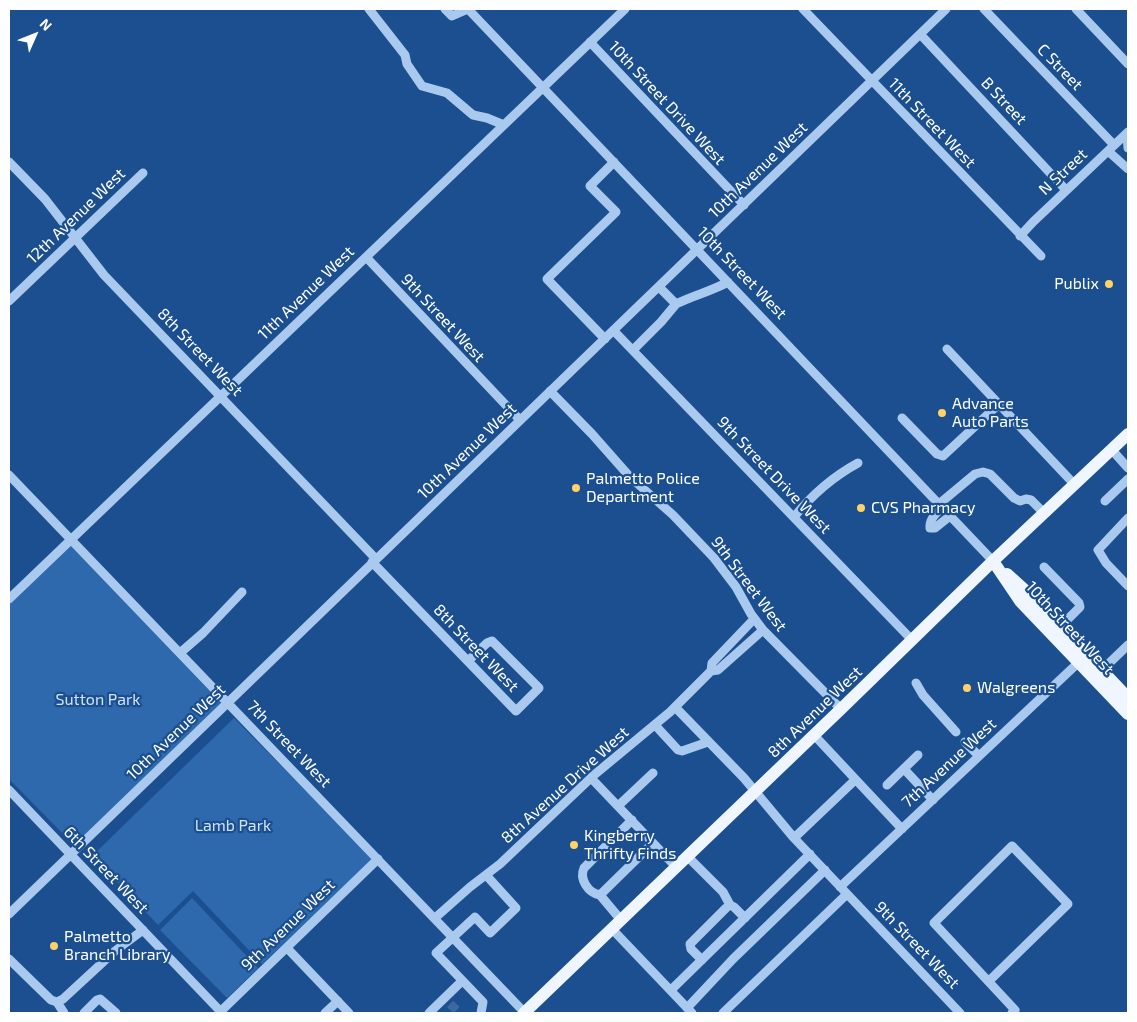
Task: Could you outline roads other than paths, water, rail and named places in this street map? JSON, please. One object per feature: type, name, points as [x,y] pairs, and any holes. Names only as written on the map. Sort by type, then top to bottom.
[{"type":"main road","name":"8th Avenue West","points":[[525,1013],[992,561],[1128,434]]},
{"type":"main road","name":"10th Street West","points":[[992,561],[1028,593],[1128,698]]},
{"type":"main road","name":"10th Street West","points":[[992,561],[1020,601],[1128,714]]},
{"type":"street","points":[[369,9],[405,55],[408,64],[422,86],[447,93],[473,115],[504,125]]},
{"type":"street","points":[[445,9],[452,16],[468,9]]},
{"type":"street","name":"10th Street West","points":[[468,9],[992,561]]},
{"type":"street","name":"11th Avenue West","points":[[9,599],[625,9]]},
{"type":"street","name":"11th Street West","points":[[803,9],[1041,256]]},
{"type":"street","name":"10th Avenue West","points":[[9,914],[946,9]]},
{"type":"street","name":"C Street","points":[[984,9],[1128,169]]},
{"type":"street","points":[[1076,9],[1128,64]]},
{"type":"street","name":"B Street","points":[[920,34],[1066,190]]},
{"type":"street","name":"10th Street Drive West","points":[[590,42],[744,205]]},
{"type":"street","points":[[1128,132],[1128,148]]},
{"type":"street","name":"N Street","points":[[1020,236],[1128,132]]},
{"type":"street","name":"8th Street West","points":[[9,162],[45,199],[104,275],[221,395],[374,561],[468,661],[516,711],[540,688],[492,641],[489,641],[468,661]]},
{"type":"street","points":[[605,339],[547,279],[616,212],[590,186],[614,162]]},
{"type":"street","name":"12th Avenue West","points":[[9,301],[143,173]]},
{"type":"street","name":"9th Street West","points":[[366,257],[520,420]]},
{"type":"street","points":[[633,350],[676,304],[705,291],[714,290],[728,282]]},
{"type":"street","points":[[659,287],[676,304]]},
{"type":"street","name":"9th Street Drive West","points":[[614,331],[912,640]]},
{"type":"street","points":[[947,349],[1075,485]]},
{"type":"street","name":"9th Street West","points":[[550,392],[592,434],[630,477],[673,515],[714,558],[763,630],[841,709]]},
{"type":"street","points":[[902,418],[937,454],[943,456],[999,404]]},
{"type":"street","points":[[1112,450],[1128,468]]},
{"type":"street","points":[[794,517],[821,489],[858,463]]},
{"type":"street","points":[[950,516],[935,528],[930,528],[930,523],[940,506],[975,474],[983,472],[990,474],[1020,502],[1026,498],[1031,500],[1044,514]]},
{"type":"street","name":"7th Street West","points":[[9,475],[525,1013]]},
{"type":"street","points":[[1105,501],[1128,479]]},
{"type":"street","points":[[1128,518],[1098,550],[1106,563],[1128,586]]},
{"type":"street","points":[[1044,567],[1079,603],[1080,607],[1060,627]]},
{"type":"street","points":[[180,653],[203,633],[242,592]]},
{"type":"street","name":"8th Avenue Drive West","points":[[711,671],[712,663],[754,619]]},
{"type":"street","name":"8th Avenue Drive West","points":[[434,918],[500,864],[591,778],[675,707],[711,671],[718,670],[763,630]]},
{"type":"street","points":[[1102,670],[1128,645]]},
{"type":"street","name":"7th Avenue West","points":[[723,1013],[902,829],[1079,662]]},
{"type":"street","points":[[916,683],[923,695],[956,732]]},
{"type":"street","name":"9th Street West","points":[[675,707],[755,791],[794,838],[960,1013]]},
{"type":"street","points":[[655,725],[678,750],[682,751],[708,742]]},
{"type":"street","points":[[814,735],[902,829]]},
{"type":"street","points":[[966,742],[979,756]]},
{"type":"street","points":[[887,785],[918,755]]},
{"type":"street","points":[[904,769],[933,800]]},
{"type":"street","points":[[618,806],[653,773]]},
{"type":"street","points":[[591,778],[676,866]]},
{"type":"street","points":[[794,838],[855,780]]},
{"type":"street","name":"6th Street West","points":[[9,790],[221,1013]]},
{"type":"street","points":[[632,820],[584,868],[582,880],[596,894],[600,894],[617,924],[671,990],[690,1010],[733,959],[825,870]]},
{"type":"street","points":[[600,894],[653,842]]},
{"type":"street","points":[[989,981],[1068,904],[1012,846],[934,923],[1016,1012]]},
{"type":"street","points":[[671,990],[810,854]]},
{"type":"street","points":[[687,856],[723,892],[730,905],[734,906],[745,918]]},
{"type":"street","name":"9th Avenue West","points":[[221,1013],[378,858]]},
{"type":"street","points":[[481,1013],[483,1002],[436,953],[475,916],[490,933],[516,908],[486,875]]},
{"type":"street","points":[[702,960],[690,944],[730,905]]},
{"type":"street","points":[[57,1002],[63,999],[115,951],[143,930]]},
{"type":"street","points":[[287,948],[349,1013]]},
{"type":"street","points":[[9,959],[50,1000],[57,1002],[64,1013]]},
{"type":"street","points":[[432,1013],[462,981]]},
{"type":"street","points":[[84,1013],[100,999],[116,1013]]},
{"type":"street","points":[[325,1013],[338,1001]]},
{"type":"street","points":[[432,1013],[450,1004]]},
{"type":"tunnel","points":[[450,1004],[460,1013]]},
{"type":"place","name":"Publix","points":[[1109,284]]},
{"type":"place","name":"Advance Auto Parts","points":[[942,413]]},
{"type":"place","name":"Palmetto Police Department","points":[[576,488]]},
{"type":"place","name":"CVS Pharmacy","points":[[861,508]]},
{"type":"place","name":"Walgreens","points":[[967,688]]},
{"type":"place","name":"Kingberry Thrifty Finds","points":[[574,845]]},
{"type":"place","name":"Palmetto Branch Library","points":[[54,946]]},
{"type":"park label","name":"Sutton Park","points":[[98,700]]},
{"type":"park label","name":"Lamb Park","points":[[233,826]]}]
